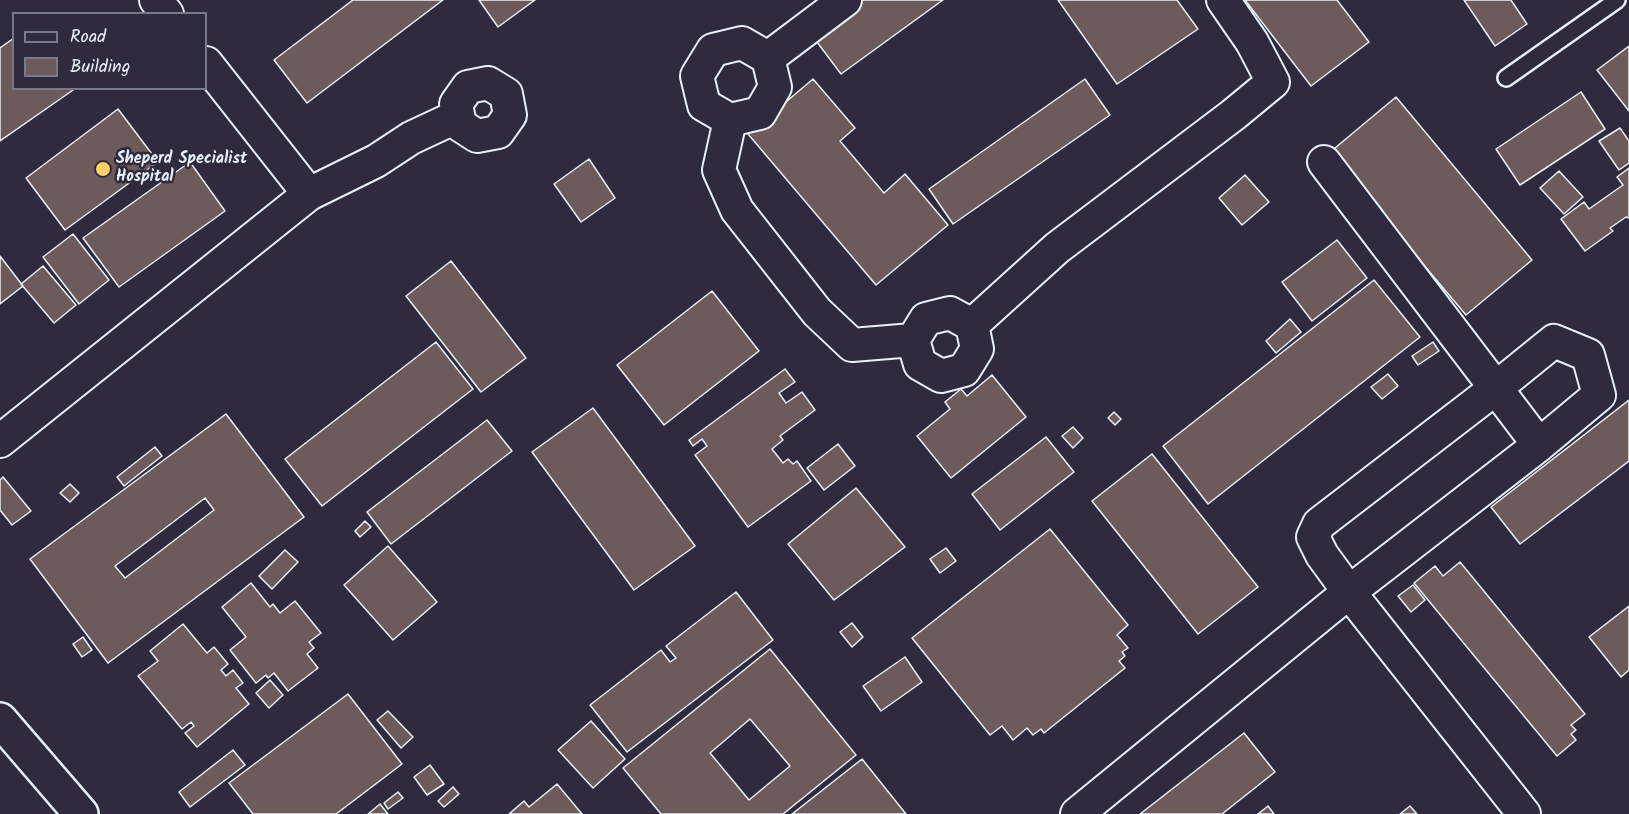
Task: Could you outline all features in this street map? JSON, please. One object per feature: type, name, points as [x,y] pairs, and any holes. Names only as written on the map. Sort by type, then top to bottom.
[{"type":"main road","points":[[0,720],[81,814]]},
{"type":"street","points":[[156,0],[165,12]]},
{"type":"street","points":[[768,58],[846,0]]},
{"type":"street","points":[[972,325],[1057,248],[1273,82],[1252,42],[1223,0]]},
{"type":"street","points":[[742,43],[768,58],[775,87],[760,113],[730,120],[705,105],[697,76],[713,50],[742,43]]},
{"type":"street","points":[[207,64],[309,194]]},
{"type":"street","points":[[0,441],[309,194],[376,160],[411,138],[458,116]]},
{"type":"street","points":[[730,120],[719,170],[737,210],[818,312],[852,345],[913,340]]},
{"type":"street","points":[[1324,162],[1539,445]]},
{"type":"street","points":[[950,313],[972,325],[977,349],[964,370],[941,376],[920,364],[913,340],[926,319],[950,313]]},
{"type":"street","points":[[1077,814],[1349,592],[1539,445],[1599,395],[1588,355],[1554,341],[1319,524],[1313,537],[1322,555],[1349,592],[1524,814]]},
{"type":"lane","points":[[1506,78],[1617,0]]},
{"type":"building","points":[[353,0],[443,0],[307,103],[274,60]]},
{"type":"building","points":[[479,0],[535,0],[498,27]]},
{"type":"building","points":[[858,0],[943,0],[841,74],[811,34]]},
{"type":"building","points":[[1058,0],[1177,0],[1198,29],[1117,84]]},
{"type":"building","points":[[1245,0],[1337,0],[1369,42],[1311,86]]},
{"type":"building","points":[[1464,0],[1511,0],[1527,24],[1495,46]]},
{"type":"building","points":[[12,39],[12,90],[73,90],[0,141],[0,48]]},
{"type":"building","points":[[1629,46],[1629,111],[1597,70]]},
{"type":"building","points":[[813,79],[855,128],[840,141],[884,193],[905,174],[948,225],[876,285],[748,134]]},
{"type":"building","points":[[1085,79],[1110,115],[953,224],[929,189]]},
{"type":"building","points":[[1581,92],[1605,129],[1520,185],[1496,149]]},
{"type":"building","points":[[1396,97],[1532,260],[1466,315],[1329,153]]},
{"type":"building","points":[[118,109],[158,162],[65,230],[26,178]]},
{"type":"building","points":[[1620,128],[1629,141],[1629,163],[1619,170],[1599,141]]},
{"type":"building","points":[[589,159],[615,198],[581,222],[554,184]]},
{"type":"building","points":[[190,162],[225,211],[119,287],[83,238]]},
{"type":"building","points":[[1629,168],[1629,218],[1626,217],[1610,228],[1613,231],[1585,251],[1561,219],[1584,202],[1589,209],[1623,185],[1617,177]]},
{"type":"building","points":[[1559,171],[1583,197],[1564,214],[1540,188]]},
{"type":"building","points":[[1245,175],[1269,202],[1242,225],[1219,198]]},
{"type":"building","points":[[73,234],[109,280],[79,304],[43,257]]},
{"type":"building","points":[[1337,240],[1367,278],[1312,321],[1282,282]]},
{"type":"building","points":[[0,256],[23,286],[0,304]]},
{"type":"building","points":[[451,261],[526,358],[481,392],[406,296]]},
{"type":"building","points":[[43,266],[76,305],[54,323],[21,284]]},
{"type":"building","points":[[1374,280],[1420,337],[1208,504],[1163,446]]},
{"type":"building","points":[[712,291],[759,351],[664,425],[617,365]]},
{"type":"building","points":[[1290,319],[1301,332],[1276,353],[1266,341]]},
{"type":"building","points":[[436,342],[473,389],[322,506],[285,459]]},
{"type":"building","points":[[1433,342],[1439,351],[1418,365],[1412,356]]},
{"type":"building","points":[[785,369],[795,382],[779,393],[786,403],[802,392],[815,410],[780,436],[783,440],[772,449],[783,463],[788,459],[793,464],[797,461],[811,481],[748,527],[695,455],[707,446],[702,439],[693,446],[689,440]]},
{"type":"building","points":[[1388,374],[1398,386],[1382,399],[1371,387]]},
{"type":"building","points":[[992,375],[1026,417],[951,478],[917,436],[950,409],[945,402],[961,389],[967,396]]},
{"type":"building","points":[[1629,400],[1629,461],[1520,544],[1491,507]]},
{"type":"building","points":[[593,408],[695,546],[634,590],[532,452]]},
{"type":"building","points":[[1114,412],[1121,419],[1115,425],[1108,418]]},
{"type":"building","points":[[226,414],[304,517],[108,663],[30,559]],"holes":[[[205,498],[214,510],[125,578],[115,566]]]},
{"type":"building","points":[[487,420],[512,451],[391,544],[367,512]]},
{"type":"building","points":[[1073,427],[1083,438],[1073,448],[1062,436]]},
{"type":"building","points":[[1046,437],[1074,472],[1000,530],[972,494]]},
{"type":"building","points":[[838,444],[855,466],[824,490],[807,468]]},
{"type":"building","points":[[155,447],[162,456],[124,486],[117,477]]},
{"type":"building","points":[[1152,454],[1258,587],[1198,634],[1092,501]]},
{"type":"building","points":[[3,477],[31,511],[12,525],[0,510],[0,480]]},
{"type":"building","points":[[70,484],[79,493],[70,502],[60,493]]},
{"type":"building","points":[[856,488],[905,547],[834,600],[788,544]]},
{"type":"building","points":[[365,521],[371,527],[360,537],[355,531]]},
{"type":"building","points":[[1050,529],[1128,625],[1117,635],[1128,648],[1122,652],[1125,656],[1119,661],[1125,668],[1044,733],[1041,729],[1033,735],[1027,728],[1013,740],[1002,726],[990,735],[912,638]]},
{"type":"building","points":[[388,546],[437,602],[393,640],[344,585]]},
{"type":"building","points":[[946,548],[956,561],[940,573],[930,559]]},
{"type":"building","points":[[285,550],[298,562],[272,589],[259,576]]},
{"type":"building","points":[[1460,562],[1585,714],[1571,725],[1576,730],[1571,734],[1576,740],[1557,756],[1414,583],[1435,566],[1443,576]]},
{"type":"building","points":[[251,583],[270,607],[273,604],[280,613],[295,601],[321,633],[309,642],[314,648],[307,654],[318,668],[288,691],[274,673],[268,678],[266,675],[256,683],[230,650],[246,637],[222,607]]},
{"type":"building","points":[[1413,585],[1425,600],[1411,612],[1398,596]]},
{"type":"building","points":[[736,592],[773,640],[627,752],[590,705],[661,650],[670,662],[676,658],[666,646]]},
{"type":"building","points":[[1629,606],[1629,670],[1621,677],[1589,637]]},
{"type":"building","points":[[852,623],[863,637],[852,647],[840,632]]},
{"type":"building","points":[[183,624],[207,653],[214,647],[228,664],[221,670],[226,676],[233,670],[243,683],[236,688],[249,704],[197,747],[185,733],[194,726],[191,722],[182,729],[138,676],[158,661],[150,651]]},
{"type":"building","points":[[83,637],[92,650],[82,657],[73,644]]},
{"type":"building","points":[[770,649],[856,755],[783,814],[661,814],[623,768]],"holes":[[[750,719],[790,766],[749,800],[710,753]]]},
{"type":"building","points":[[905,657],[922,682],[881,711],[863,686]]},
{"type":"building","points":[[270,680],[283,695],[269,708],[256,693]]},
{"type":"building","points":[[348,694],[402,764],[336,814],[253,814],[229,783]]},
{"type":"building","points":[[388,711],[413,737],[401,748],[377,720]]},
{"type":"building","points":[[591,721],[625,759],[593,788],[558,750]]},
{"type":"building","points":[[1244,733],[1275,772],[1222,814],[1140,814]]},
{"type":"building","points":[[233,750],[245,765],[190,807],[179,792]]},
{"type":"building","points":[[862,759],[906,814],[792,814]]},
{"type":"building","points":[[430,765],[444,784],[427,795],[414,777]]},
{"type":"building","points":[[557,784],[582,814],[509,814],[524,801],[529,807]]},
{"type":"building","points":[[453,787],[459,794],[444,807],[438,801]]},
{"type":"building","points":[[398,792],[403,798],[388,809],[384,803]]},
{"type":"building","points":[[380,804],[388,814],[368,814]]},
{"type":"building","points":[[1268,806],[1274,814],[1258,814]]},
{"type":"building","points":[[1410,806],[1417,814],[1400,814]]},
{"type":"place","name":"Sheperd Specialist Hospital","points":[[103,169]]}]
